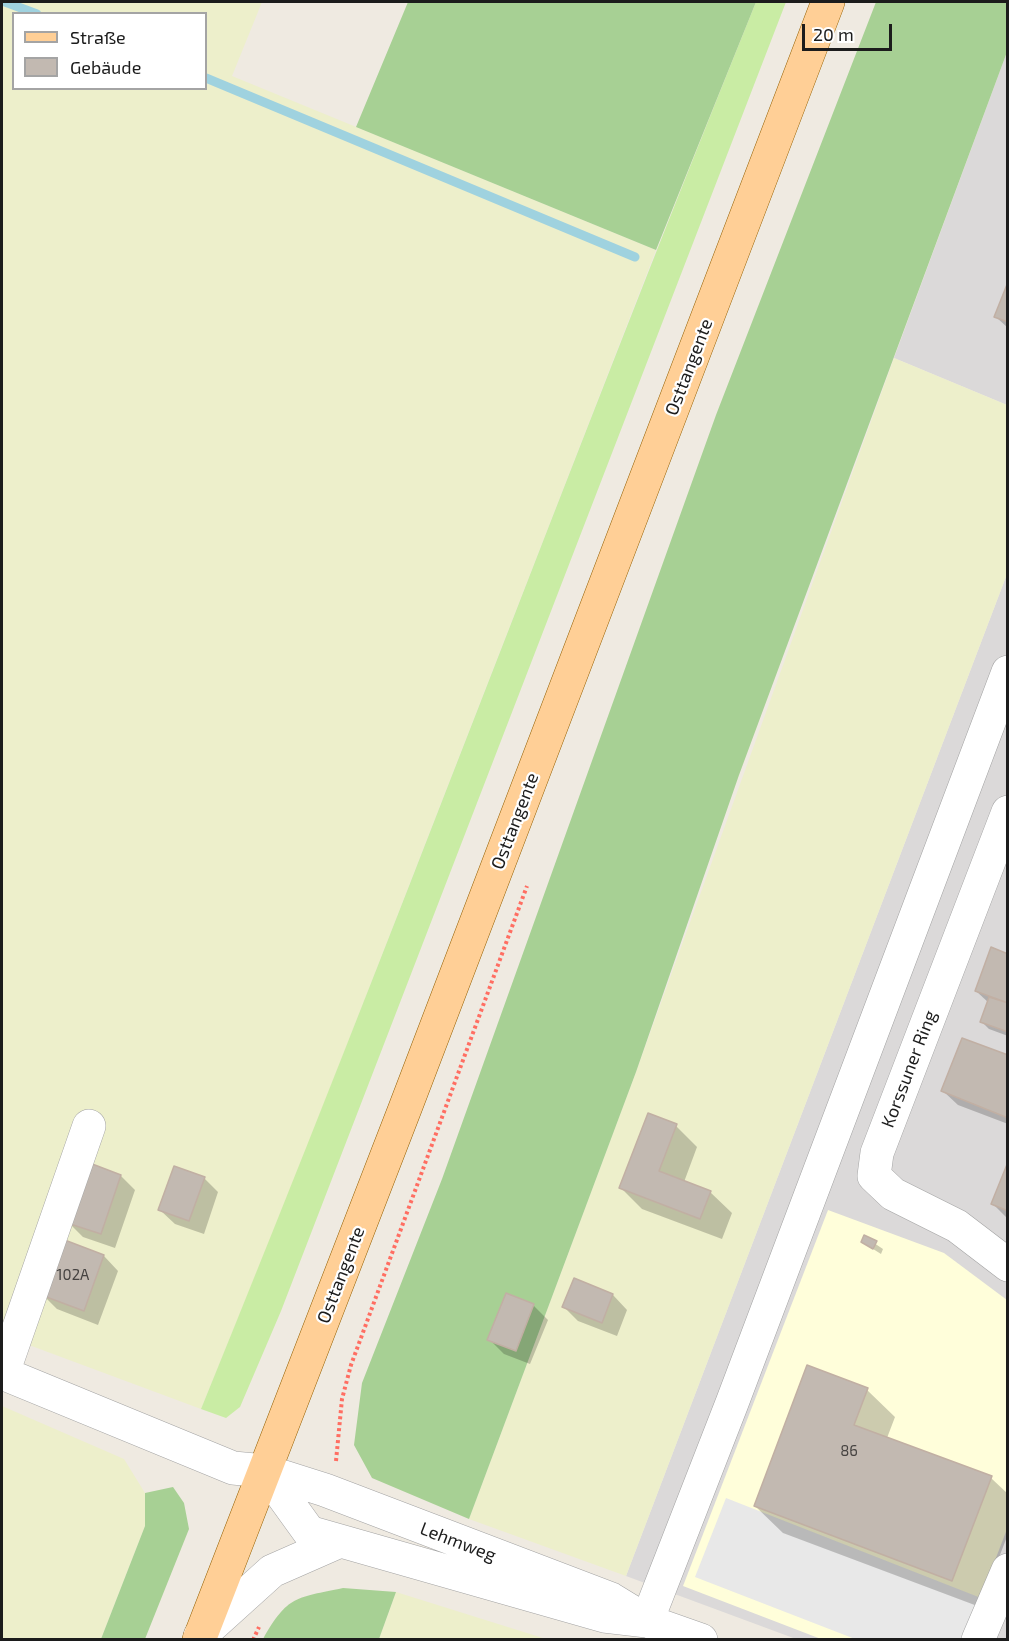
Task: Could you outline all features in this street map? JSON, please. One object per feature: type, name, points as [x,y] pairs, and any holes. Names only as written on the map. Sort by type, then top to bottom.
[{"type":"main road","name":"Osttangente","points":[[200,1638],[828,2]]},
{"type":"street","points":[[647,1621],[732,1403],[1008,672]]},
{"type":"street","name":"Korssuner Ring","points":[[1008,812],[877,1153],[874,1176],[893,1194],[957,1226],[1008,1265]]},
{"type":"street","points":[[2,1373],[89,1126]]},
{"type":"street","name":"Lehmweg","points":[[2,1373],[232,1468],[265,1471],[325,1490],[610,1599],[647,1621],[700,1640]]},
{"type":"street","name":"Lehmweg","points":[[265,1471],[309,1532],[604,1616],[647,1621]]},
{"type":"street","points":[[200,1638],[272,1570],[338,1542]]},
{"type":"street","points":[[978,1640],[1008,1570]]},
{"type":"path","points":[[325,1490],[336,1463],[342,1399],[351,1365],[531,875]]},
{"type":"shaded area","points":[[2,2],[262,2],[232,76],[656,250],[289,1194],[201,1409],[2,1335]]},
{"type":"shaded area","points":[[1007,52],[1007,405],[894,358]]},
{"type":"shaded area","points":[[894,358],[1007,405],[1007,574],[626,1576],[469,1519],[636,1072]]},
{"type":"shaded area","points":[[1007,574],[1007,1639],[796,1639],[626,1576]]},
{"type":"shaded area","points":[[828,1210],[944,1253],[1007,1300],[1007,1529],[965,1639],[821,1639],[683,1586]]},
{"type":"shaded area","points":[[2,1406],[124,1459],[145,1493],[145,1526],[101,1639],[2,1639]]},
{"type":"shaded area","points":[[726,1498],[981,1598],[965,1639],[855,1639],[695,1577]]},
{"type":"shaded area","points":[[396,1592],[546,1639],[379,1639]]},
{"type":"green space","points":[[408,2],[756,2],[656,250],[356,127]]},
{"type":"green space","points":[[756,2],[786,2],[281,1311],[240,1407],[226,1418],[201,1409],[342,1058],[616,353]]},
{"type":"green space","points":[[876,2],[1007,2],[1007,52],[739,775],[636,1072],[469,1519],[372,1478],[354,1445],[362,1383],[442,1179],[716,415]]},
{"type":"green space","points":[[173,1487],[184,1503],[189,1529],[145,1639],[101,1639],[145,1526],[145,1493]]},
{"type":"green space","points":[[343,1588],[396,1592],[379,1639],[263,1639],[287,1606],[304,1597]]},
{"type":"building","points":[[1008,282],[1008,322],[994,317]]},
{"type":"building","points":[[991,947],[1008,954],[1008,1003],[975,991]]},
{"type":"building","points":[[989,997],[1008,1003],[1008,1032],[980,1022]]},
{"type":"building","points":[[962,1038],[1008,1055],[1008,1118],[941,1091]]},
{"type":"building","points":[[648,1113],[677,1124],[659,1171],[711,1191],[700,1219],[619,1188]]},
{"type":"building","points":[[87,1162],[121,1175],[101,1234],[67,1223]]},
{"type":"building","points":[[1008,1162],[1008,1211],[991,1204]]},
{"type":"building","points":[[174,1166],[205,1177],[189,1221],[158,1210]]},
{"type":"building","points":[[864,1235],[877,1241],[873,1249],[861,1242]]},
{"type":"building","points":[[62,1239],[104,1255],[84,1311],[41,1295]]},
{"type":"building","points":[[574,1278],[613,1294],[602,1323],[562,1307]]},
{"type":"building","points":[[506,1293],[534,1304],[516,1351],[487,1340]]},
{"type":"building","points":[[807,1365],[868,1388],[854,1425],[992,1476],[952,1581],[754,1506]]},
{"type":"waterway","points":[[5,2],[32,12]]},
{"type":"waterway","points":[[207,78],[635,257]]}]
